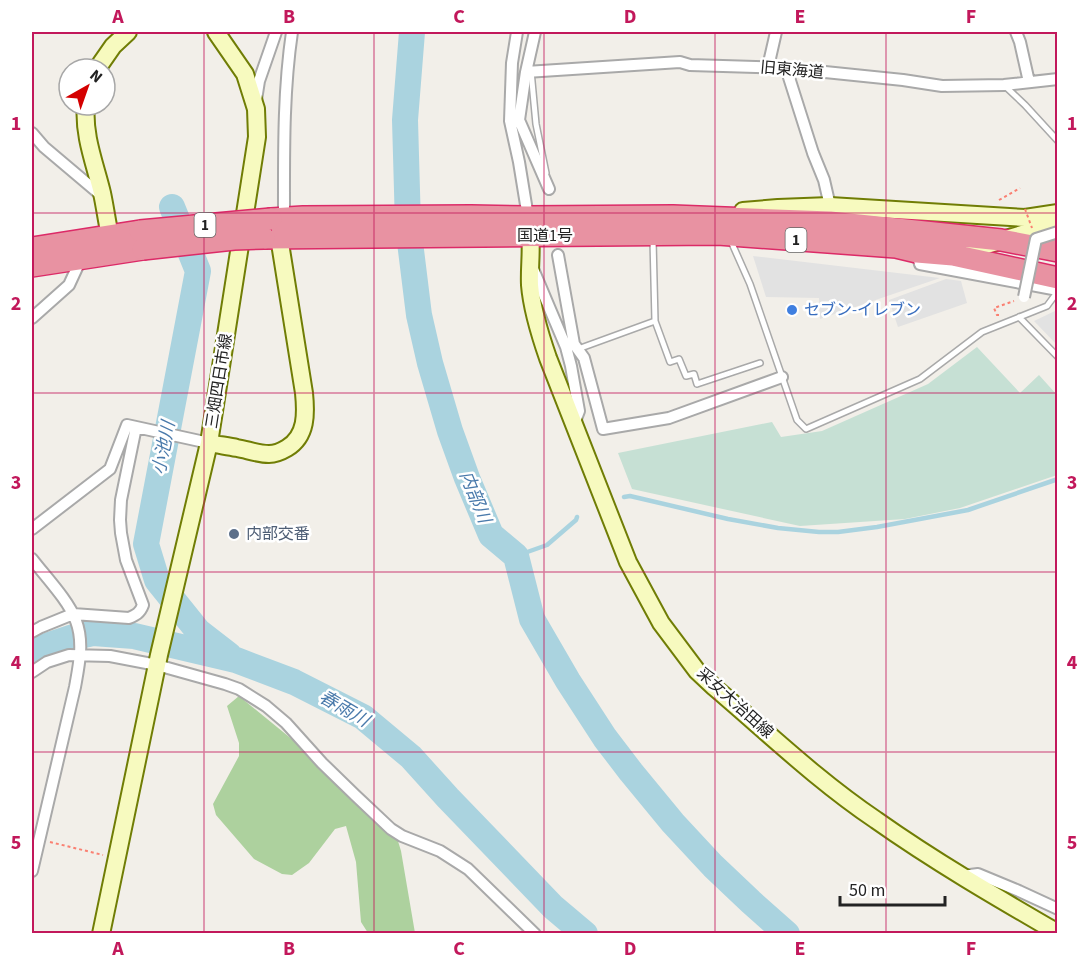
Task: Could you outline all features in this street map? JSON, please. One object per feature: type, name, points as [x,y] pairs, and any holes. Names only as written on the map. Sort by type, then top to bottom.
[{"type":"highway","name":"国道1号","points":[[530,227],[673,216],[830,222],[1001,240],[1058,251]]},
{"type":"highway","name":"国道1号","points":[[32,248],[110,236],[141,240],[234,239],[284,227],[508,226],[653,235],[728,235],[896,247],[917,252],[953,255],[1058,278]]},
{"type":"highway","name":"国道1号","points":[[32,266],[81,259],[141,240]]},
{"type":"main road","points":[[105,57],[112,46],[128,32]]},
{"type":"main road","name":"三畑四日市線","points":[[216,32],[245,74],[256,109],[257,137],[209,443],[272,454],[292,444],[303,428],[306,412],[284,227]]},
{"type":"main road","points":[[85,117],[88,140],[103,196],[110,236]]},
{"type":"main road","points":[[673,216],[830,206],[1025,218],[1058,213]]},
{"type":"main road","points":[[953,255],[1058,224]]},
{"type":"main road","name":"采女大治田線","points":[[530,227],[530,285],[537,324],[548,358],[628,562],[660,623],[697,670],[714,687],[830,786],[875,820],[962,876],[1058,933]]},
{"type":"main road","points":[[101,933],[158,660],[209,443]]},
{"type":"street","points":[[256,109],[259,81],[276,32]]},
{"type":"street","points":[[284,227],[284,116],[292,32]]},
{"type":"street","points":[[517,32],[512,63],[515,120],[519,162],[530,227]]},
{"type":"street","points":[[535,32],[528,72],[515,120],[549,189]]},
{"type":"street","points":[[768,67],[776,32]]},
{"type":"street","points":[[1016,32],[1029,82]]},
{"type":"street","name":"旧東海道","points":[[528,72],[680,62],[690,65],[786,68],[942,86],[1004,85],[1058,79]]},
{"type":"street","points":[[786,68],[824,180],[830,206]]},
{"type":"street","points":[[32,133],[44,147],[103,196]]},
{"type":"street","points":[[1024,297],[1036,239],[1058,232]]},
{"type":"street","points":[[917,252],[920,264],[1058,291]]},
{"type":"street","points":[[558,255],[573,347],[571,366],[579,411],[574,424]]},
{"type":"street","points":[[32,318],[69,285],[81,259]]},
{"type":"street","points":[[531,265],[573,347],[584,358],[603,429],[669,418],[782,377]]},
{"type":"street","points":[[32,529],[110,469],[128,425],[209,443]]},
{"type":"street","points":[[32,632],[41,627],[75,618],[129,618],[141,611],[143,605],[125,554],[120,520],[121,500],[137,428]]},
{"type":"street","points":[[32,559],[75,618],[80,651],[75,687],[32,871]]},
{"type":"street","points":[[32,672],[47,662],[80,651],[110,657],[158,660],[245,693],[266,706],[286,723],[322,763],[391,829],[402,836],[440,851],[468,869],[535,933]]},
{"type":"street","points":[[962,876],[978,874],[1058,909]]},
{"type":"lane","points":[[528,72],[549,189]]},
{"type":"lane","points":[[1004,85],[1058,141]]},
{"type":"lane","points":[[653,235],[655,321],[670,362],[679,359],[687,376],[694,374],[697,384],[760,363]]},
{"type":"lane","points":[[728,235],[750,284],[797,420],[806,429],[920,379],[982,332],[1047,306],[1058,291]]},
{"type":"lane","points":[[1019,317],[1058,357]]},
{"type":"lane","points":[[573,347],[655,321]]},
{"type":"path","points":[[1025,209],[1036,239]]},
{"type":"path","points":[[1007,312],[997,315],[994,308],[1024,297]]},
{"type":"path","points":[[39,839],[106,856]]},
{"type":"green space","points":[[977,347],[1020,393],[1039,375],[1057,395],[1057,475],[960,508],[905,519],[800,526],[632,489],[618,453],[772,422],[781,437],[822,431],[928,384]]},
{"type":"green space","points":[[239,696],[348,785],[394,828],[401,851],[415,933],[368,933],[361,922],[356,862],[346,826],[335,829],[309,863],[292,875],[282,874],[254,859],[216,815],[213,804],[239,756],[239,743],[227,706]]},
{"type":"shaded area","points":[[753,256],[940,278],[820,319],[819,298],[766,297]]},
{"type":"shaded area","points":[[946,279],[961,281],[967,303],[898,327],[889,300]]},
{"type":"shaded area","points":[[1057,310],[1057,345],[1034,321]]},
{"type":"waterway","name":"内部川","points":[[412,32],[405,120],[408,226],[419,315],[430,363],[467,478],[491,535],[516,556],[532,619],[605,738],[673,823],[713,866],[787,934]]},
{"type":"waterway","name":"小池川","points":[[172,207],[198,271],[146,544],[157,580],[198,631],[229,655]]},
{"type":"waterway","points":[[624,497],[630,496],[778,528],[838,532],[968,510],[1058,479]]},
{"type":"waterway","points":[[516,556],[547,545],[577,517]]},
{"type":"waterway","name":"春雨川","points":[[32,655],[46,646],[93,633],[134,636],[236,660],[294,682],[363,717],[411,757],[553,907],[585,934]]},
{"type":"place","name":"セブン-イレブン","points":[[792,310]]},
{"type":"place","name":"内部交番","points":[[234,534]]}]
